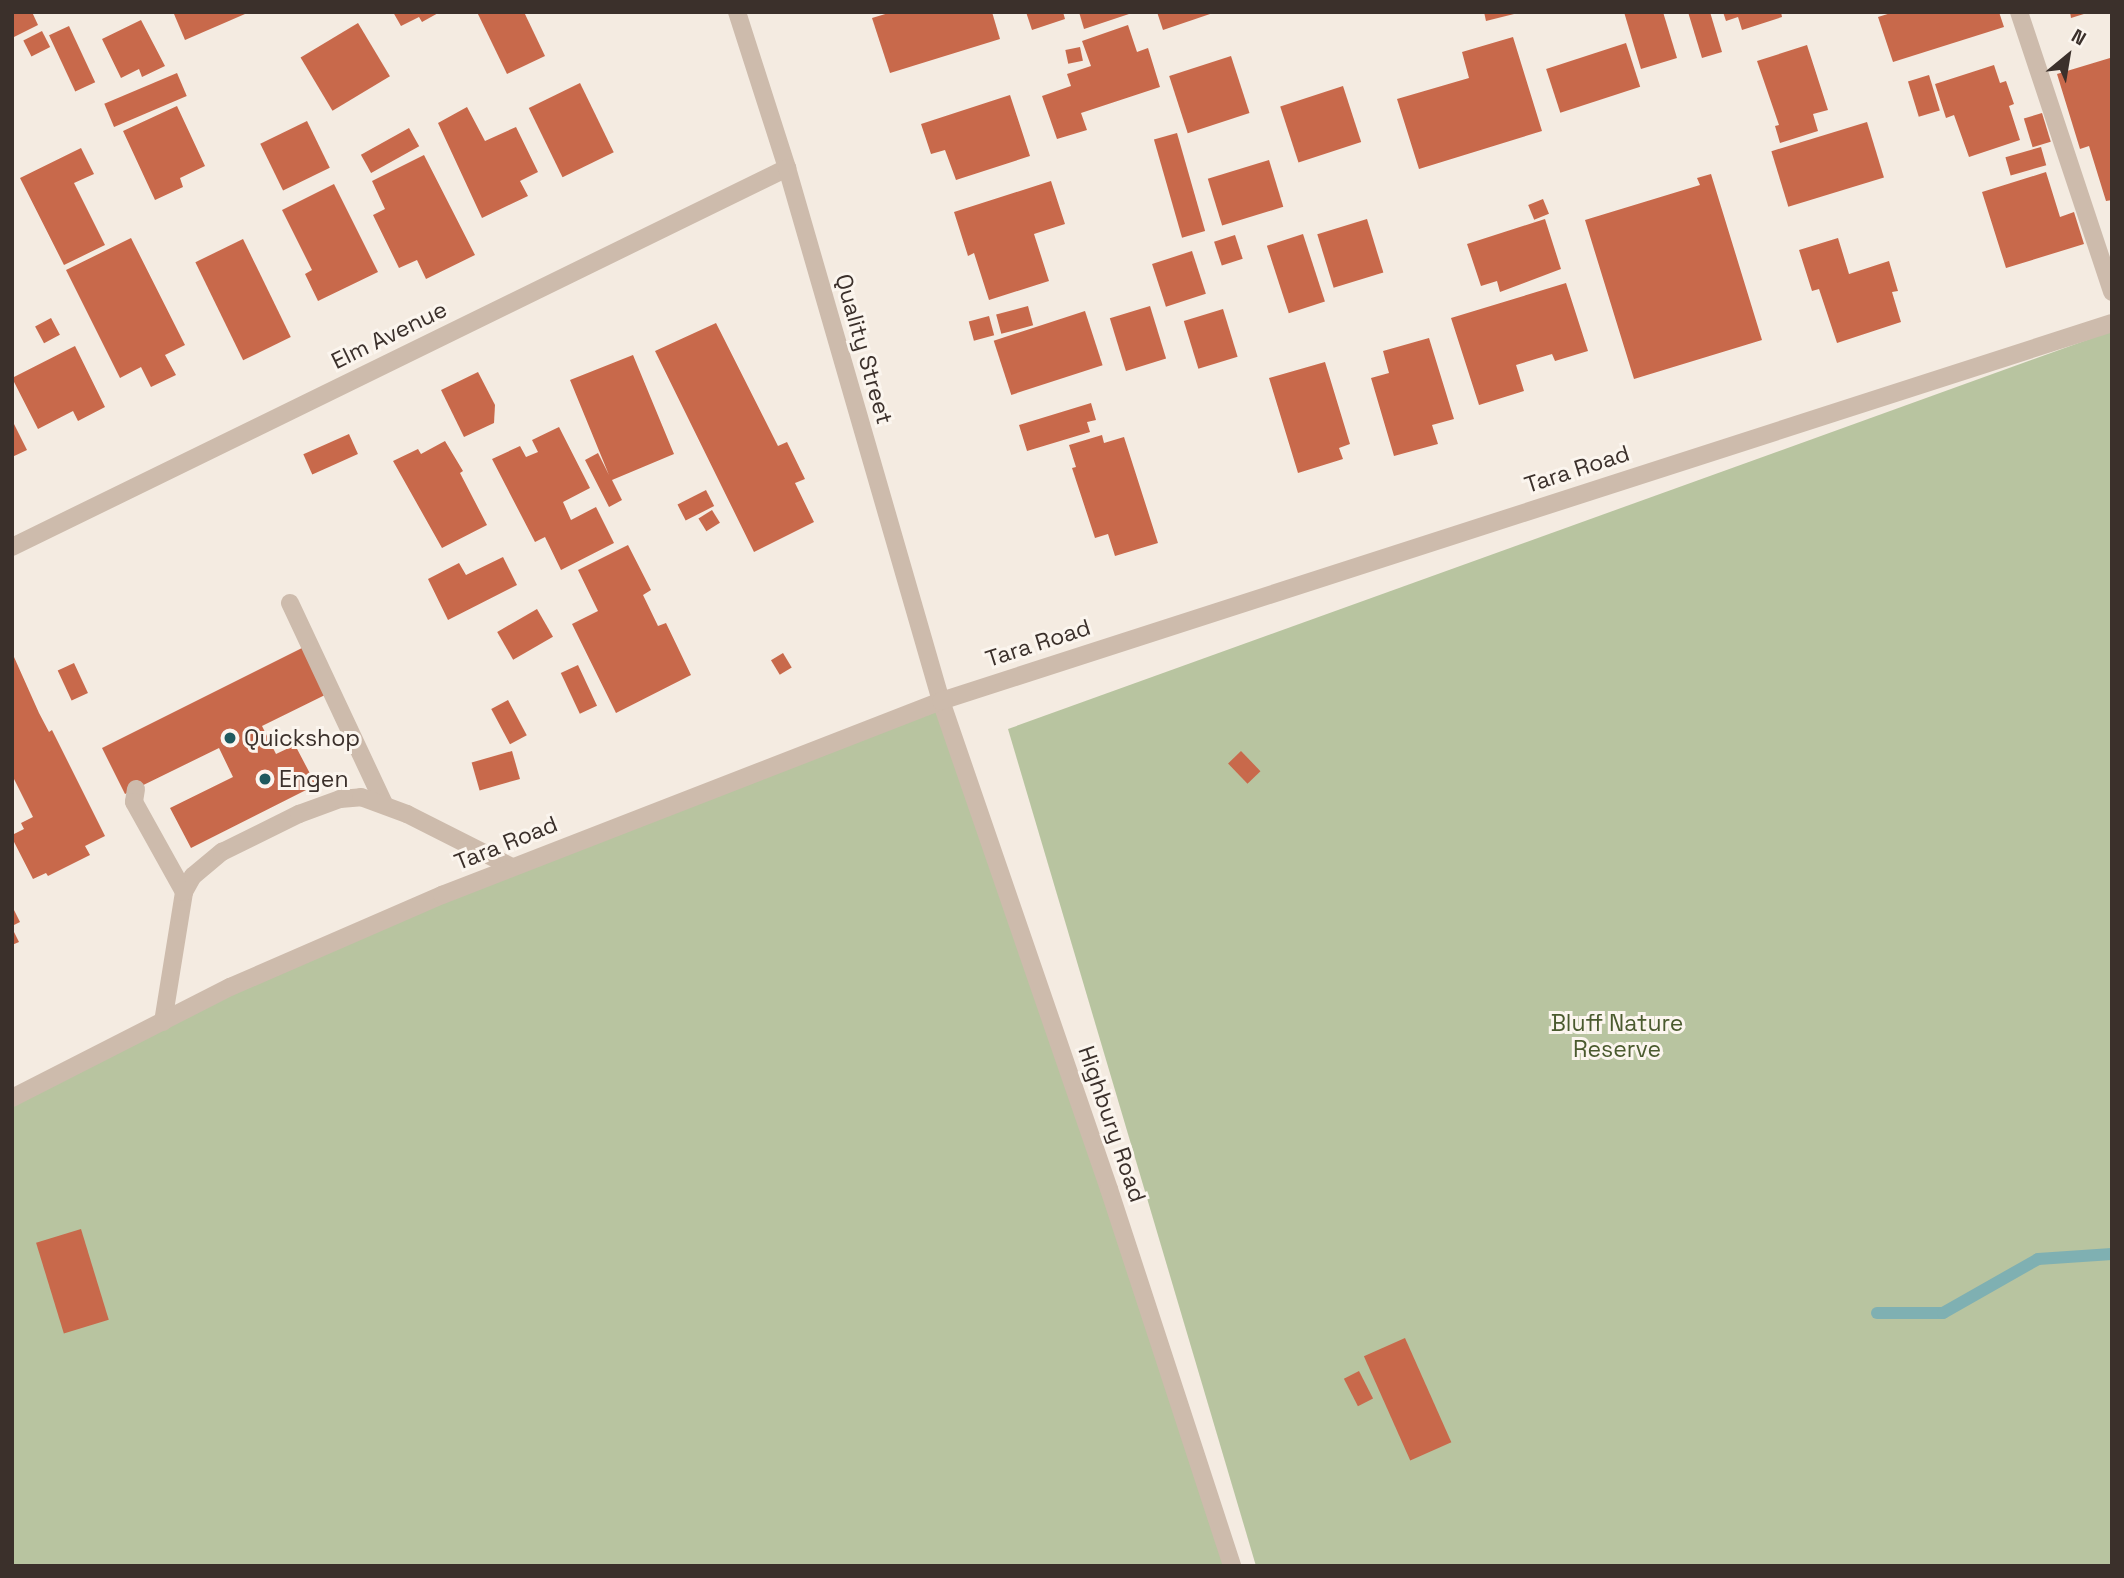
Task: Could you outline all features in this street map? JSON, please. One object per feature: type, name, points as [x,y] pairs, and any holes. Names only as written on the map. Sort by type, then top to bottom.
[{"type":"street","name":"Quality Street","points":[[737,12],[787,168],[941,701]]},
{"type":"street","points":[[2019,12],[2112,292]]},
{"type":"street","name":"Elm Avenue","points":[[12,547],[787,168]]},
{"type":"street","name":"Tara Road","points":[[12,1098],[230,987],[512,867],[941,701],[2112,323]]},
{"type":"street","points":[[290,603],[384,804]]},
{"type":"street","name":"Highbury Road","points":[[941,701],[1109,1189],[1232,1566]]},
{"type":"street","points":[[136,789],[134,802],[184,892]]},
{"type":"street","points":[[163,1022],[184,892],[193,876],[222,852],[299,814],[340,799],[361,797],[384,804],[512,867]]},
{"type":"green space","name":"Bluff Nature Reserve","points":[[2112,331],[2112,1566],[1256,1566],[1008,729]]},
{"type":"green space","points":[[941,701],[1229,1566],[12,1566],[12,1107],[222,993]]},
{"type":"building","points":[[12,12],[32,12],[38,25],[12,38]]},
{"type":"building","points":[[393,12],[440,12],[422,22],[419,17],[401,26]]},
{"type":"building","points":[[477,12],[524,12],[545,56],[507,74]]},
{"type":"building","points":[[892,12],[992,12],[1000,39],[890,73],[872,18]]},
{"type":"building","points":[[1026,12],[1063,12],[1065,19],[1032,30]]},
{"type":"building","points":[[1079,12],[1132,12],[1132,13],[1084,29]]},
{"type":"building","points":[[1157,12],[1213,12],[1213,13],[1163,30]]},
{"type":"building","points":[[1484,12],[1518,12],[1518,13],[1486,21]]},
{"type":"building","points":[[1624,12],[1663,12],[1677,58],[1641,69]]},
{"type":"building","points":[[1688,12],[1710,12],[1722,52],[1702,58]]},
{"type":"building","points":[[1723,12],[1781,12],[1782,17],[1742,30],[1738,17],[1726,21]]},
{"type":"building","points":[[1894,12],[1999,12],[2004,27],[1893,62],[1878,17]]},
{"type":"building","points":[[2070,12],[2086,12],[2087,13],[2071,18]]},
{"type":"building","points":[[174,14],[245,14],[185,40]]},
{"type":"building","points":[[141,20],[165,66],[142,77],[139,69],[121,78],[102,39]]},
{"type":"building","points":[[358,23],[390,76],[333,111],[301,58]]},
{"type":"building","points":[[1128,25],[1137,52],[1148,48],[1160,87],[1081,113],[1087,130],[1057,139],[1042,96],[1071,86],[1067,74],[1091,66],[1082,41]]},
{"type":"building","points":[[69,26],[95,82],[75,91],[49,35]]},
{"type":"building","points":[[42,31],[50,47],[31,57],[23,41]]},
{"type":"building","points":[[1513,37],[1542,131],[1419,169],[1397,99],[1469,78],[1462,52]]},
{"type":"building","points":[[1626,43],[1640,87],[1560,113],[1546,69]]},
{"type":"building","points":[[1807,45],[1828,110],[1813,114],[1818,131],[1780,143],[1775,126],[1779,125],[1757,61]]},
{"type":"building","points":[[1080,47],[1083,61],[1068,64],[1065,50]]},
{"type":"building","points":[[1231,56],[1250,113],[1188,133],[1169,76]]},
{"type":"building","points":[[2110,58],[2112,200],[2106,201],[2089,146],[2080,149],[2057,74]]},
{"type":"building","points":[[1994,65],[2000,83],[2006,81],[2014,104],[2009,106],[2020,140],[1969,157],[1954,115],[1946,118],[1935,84]]},
{"type":"building","points":[[177,73],[187,96],[114,127],[104,104]]},
{"type":"building","points":[[1929,75],[1940,110],[1919,117],[1908,81]]},
{"type":"building","points":[[580,83],[614,152],[563,177],[529,108]]},
{"type":"building","points":[[1343,86],[1361,142],[1298,163],[1280,106]]},
{"type":"building","points":[[1010,95],[1030,156],[956,180],[945,150],[931,154],[921,124]]},
{"type":"building","points":[[177,106],[205,166],[180,178],[183,187],[155,200],[123,131]]},
{"type":"building","points":[[467,107],[485,141],[516,127],[538,172],[520,181],[528,196],[482,218],[438,123]]},
{"type":"building","points":[[2042,113],[2051,142],[2033,147],[2024,119]]},
{"type":"building","points":[[307,121],[330,168],[283,191],[260,144]]},
{"type":"building","points":[[1867,122],[1884,177],[1788,207],[1771,151]]},
{"type":"building","points":[[409,128],[419,146],[371,173],[361,155]]},
{"type":"building","points":[[1177,133],[1205,231],[1182,238],[1154,140]]},
{"type":"building","points":[[2041,147],[2046,165],[2011,175],[2005,157]]},
{"type":"building","points":[[81,148],[94,174],[74,183],[105,245],[64,265],[20,178]]},
{"type":"building","points":[[424,155],[475,255],[426,279],[417,260],[399,268],[373,215],[385,209],[372,181]]},
{"type":"building","points":[[1269,160],[1283,207],[1222,226],[1208,179]]},
{"type":"building","points":[[2046,172],[2060,217],[2074,212],[2084,244],[2006,268],[1982,192]]},
{"type":"building","points":[[1711,174],[1762,340],[1634,379],[1585,220],[1700,185],[1697,178]]},
{"type":"building","points":[[1051,181],[1065,224],[1034,234],[1049,281],[989,300],[974,253],[968,256],[954,212]]},
{"type":"building","points":[[334,184],[378,272],[318,301],[305,274],[312,270],[282,210]]},
{"type":"building","points":[[1543,199],[1549,214],[1534,220],[1528,205]]},
{"type":"building","points":[[1367,219],[1383,273],[1334,288],[1317,234]]},
{"type":"building","points":[[1545,219],[1561,269],[1500,292],[1497,281],[1481,286],[1467,244]]},
{"type":"building","points":[[1303,234],[1325,302],[1289,313],[1267,246]]},
{"type":"building","points":[[1235,235],[1243,259],[1222,266],[1214,242]]},
{"type":"building","points":[[131,238],[185,345],[165,355],[176,375],[151,387],[141,367],[120,378],[66,270]]},
{"type":"building","points":[[1838,238],[1849,274],[1889,261],[1898,291],[1892,292],[1901,322],[1837,343],[1819,289],[1812,291],[1799,250]]},
{"type":"building","points":[[243,239],[291,337],[243,360],[195,262]]},
{"type":"building","points":[[1192,251],[1206,294],[1166,307],[1152,264]]},
{"type":"building","points":[[1566,283],[1588,351],[1555,361],[1552,354],[1516,365],[1524,391],[1479,405],[1451,318]]},
{"type":"building","points":[[1028,306],[1033,325],[1001,334],[996,315]]},
{"type":"building","points":[[1150,306],[1166,359],[1126,371],[1110,318]]},
{"type":"building","points":[[1223,309],[1238,357],[1198,369],[1184,321]]},
{"type":"building","points":[[1085,311],[1103,365],[1011,395],[994,341]]},
{"type":"building","points":[[989,316],[994,335],[974,341],[969,321]]},
{"type":"building","points":[[51,318],[60,335],[44,343],[35,326]]},
{"type":"building","points":[[716,323],[778,446],[787,442],[805,479],[795,483],[814,522],[754,552],[655,351]]},
{"type":"building","points":[[1429,338],[1454,419],[1432,425],[1438,444],[1394,456],[1371,378],[1389,373],[1383,351]]},
{"type":"building","points":[[75,346],[105,407],[78,421],[73,411],[38,429],[12,378]]},
{"type":"building","points":[[633,355],[674,454],[612,480],[622,500],[609,507],[585,460],[598,453],[609,475],[570,380]]},
{"type":"building","points":[[1325,362],[1350,444],[1339,448],[1343,459],[1298,473],[1269,378]]},
{"type":"building","points":[[478,372],[495,405],[494,423],[464,437],[441,390]]},
{"type":"building","points":[[1091,403],[1096,420],[1087,422],[1090,432],[1027,451],[1019,425]]},
{"type":"building","points":[[12,420],[27,450],[12,457]]},
{"type":"building","points":[[559,427],[590,488],[563,502],[571,520],[596,507],[614,543],[561,570],[545,537],[535,542],[492,459],[520,446],[526,457],[538,452],[532,440]]},
{"type":"building","points":[[349,434],[358,454],[312,474],[303,454]]},
{"type":"building","points":[[1102,435],[1104,443],[1124,437],[1158,543],[1115,556],[1108,534],[1095,538],[1072,468],[1076,467],[1069,445]]},
{"type":"building","points":[[445,441],[463,471],[460,473],[487,525],[442,548],[393,461],[418,449],[421,454]]},
{"type":"building","points":[[706,490],[714,506],[686,521],[677,505]]},
{"type":"building","points":[[712,510],[720,523],[706,531],[698,518]]},
{"type":"building","points":[[628,545],[651,590],[643,595],[658,626],[666,623],[691,675],[616,713],[572,624],[598,611],[578,570]]},
{"type":"building","points":[[503,557],[517,585],[448,620],[428,579],[459,563],[466,575]]},
{"type":"building","points":[[537,609],[553,637],[513,660],[497,632]]},
{"type":"building","points":[[304,647],[327,694],[262,726],[276,754],[295,745],[316,785],[191,848],[170,808],[233,777],[219,748],[125,794],[102,748]]},
{"type":"building","points":[[783,653],[792,668],[780,675],[771,660]]},
{"type":"building","points":[[14,657],[39,713],[49,732],[52,730],[105,836],[85,846],[90,855],[48,876],[46,873],[33,879],[12,838],[12,835],[24,829],[21,823],[33,817],[12,775]]},
{"type":"building","points":[[74,663],[88,693],[72,701],[58,671]]},
{"type":"building","points":[[578,665],[597,706],[580,714],[561,673]]},
{"type":"building","points":[[508,700],[527,735],[510,744],[491,709]]},
{"type":"building","points":[[512,751],[520,779],[480,790],[472,763]]},
{"type":"building","points":[[1241,751],[1260,771],[1248,784],[1228,764]]},
{"type":"building","points":[[12,906],[20,922],[12,926]]},
{"type":"building","points":[[12,928],[19,942],[12,945]]},
{"type":"building","points":[[81,1229],[109,1320],[64,1334],[36,1243]]},
{"type":"building","points":[[1405,1338],[1451,1442],[1410,1460],[1364,1356]]},
{"type":"building","points":[[1359,1371],[1373,1399],[1358,1406],[1344,1379]]},
{"type":"waterway","points":[[1877,1313],[1943,1313],[2038,1259],[2112,1254]]},
{"type":"place","name":"Quickshop","points":[[230,738]]},
{"type":"place","name":"Engen","points":[[265,779]]}]
